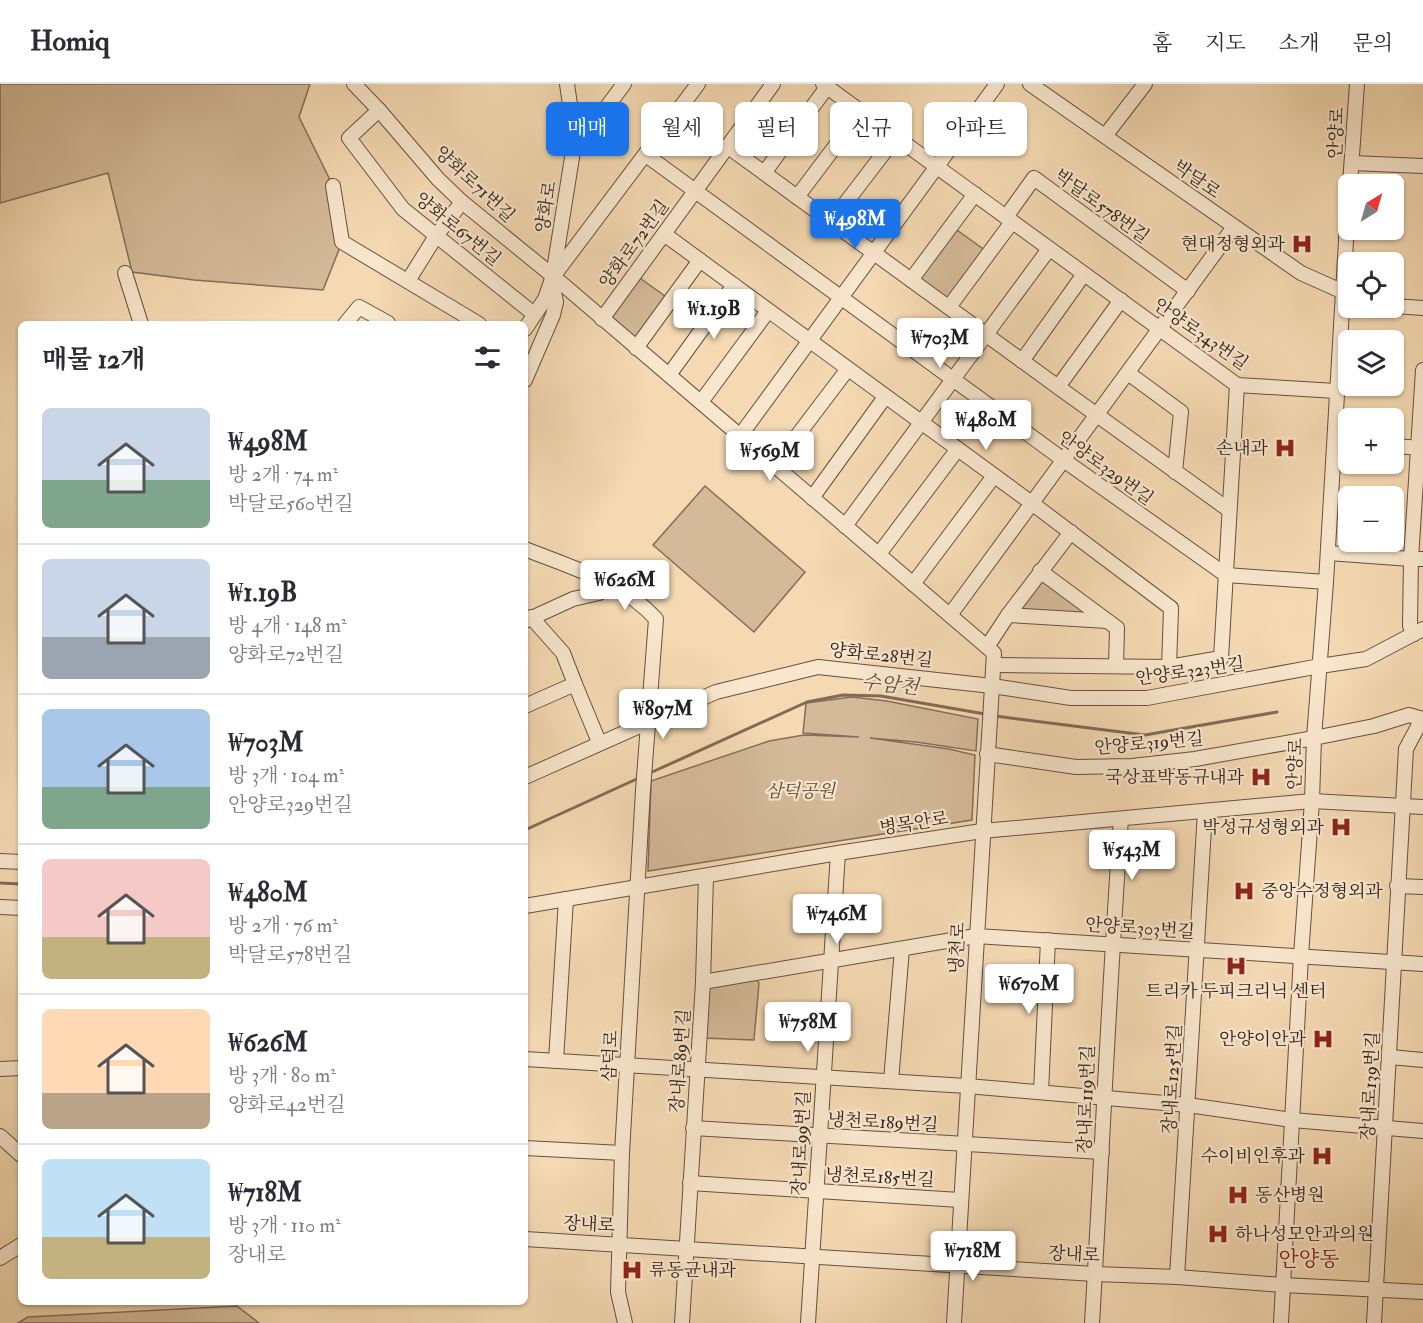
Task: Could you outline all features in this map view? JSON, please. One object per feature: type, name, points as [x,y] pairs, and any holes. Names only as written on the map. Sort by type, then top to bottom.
[{"type":"street","name":"양화로71번길","points":[[354,84],[438,179],[552,279]]},
{"type":"street","name":"양화로","points":[[567,84],[570,102]]},
{"type":"street","points":[[610,102],[624,84]]},
{"type":"street","points":[[685,102],[698,84]]},
{"type":"street","points":[[696,190],[773,84]]},
{"type":"street","points":[[740,436],[997,84]]},
{"type":"street","name":"박달로","points":[[1030,84],[1301,273],[1338,289]]},
{"type":"street","points":[[1105,136],[1145,84]]},
{"type":"street","name":"안양로","points":[[1351,174],[1357,84]]},
{"type":"street","name":"안양로343번길","points":[[764,173],[825,86],[847,102]]},
{"type":"street","name":"양화로67번길","points":[[379,110],[349,138],[402,209],[534,314]]},
{"type":"street","points":[[728,146],[1229,510]]},
{"type":"street","name":"안양로343번길","points":[[912,149],[1237,385],[1336,391]]},
{"type":"street","points":[[798,197],[830,154]]},
{"type":"street","name":"양화로","points":[[528,324],[545,299],[552,279],[572,156]]},
{"type":"street","points":[[528,373],[553,315],[556,302],[552,279],[645,156]]},
{"type":"street","name":"안양로329번길","points":[[647,156],[1065,461],[1226,575]]},
{"type":"street","points":[[831,222],[881,156]]},
{"type":"street","points":[[1352,162],[1423,166]]},
{"type":"street","name":"박달로578번길","points":[[1009,219],[1034,178],[1188,291]]},
{"type":"street","points":[[333,186],[342,242],[474,321]]},
{"type":"street","name":"양화로72번길","points":[[602,319],[696,190]]},
{"type":"street","points":[[911,280],[975,194]]},
{"type":"street","points":[[408,281],[436,236],[462,202]]},
{"type":"street","points":[[949,307],[1009,219]]},
{"type":"street","points":[[950,615],[1065,461],[1234,227]]},
{"type":"street","points":[[664,234],[1171,608],[1169,667]]},
{"type":"street","points":[[845,526],[1049,249]]},
{"type":"street","points":[[636,348],[700,260]]},
{"type":"street","points":[[125,273],[140,321]]},
{"type":"street","points":[[1022,361],[1084,274]]},
{"type":"street","name":"양화로72번길","points":[[552,279],[701,402],[994,653],[987,754]]},
{"type":"street","points":[[669,375],[734,285]]},
{"type":"street","points":[[1058,387],[1121,300]]},
{"type":"street","points":[[347,321],[359,307],[384,321]]},
{"type":"street","points":[[1404,307],[1423,308]]},
{"type":"street","points":[[701,402],[768,311]]},
{"type":"street","name":"안양로","points":[[1338,411],[1336,391],[1343,318]]},
{"type":"street","points":[[775,465],[847,370]]},
{"type":"street","points":[[1418,632],[1410,626],[1417,559],[1423,370]]},
{"type":"street","points":[[1128,373],[1181,412],[1175,472]]},
{"type":"street","points":[[994,665],[1169,667],[1221,658],[1237,385]]},
{"type":"street","points":[[812,498],[885,397]]},
{"type":"street","points":[[1404,447],[1421,448]]},
{"type":"street","points":[[879,554],[957,450]]},
{"type":"street","name":"안양로","points":[[1281,1323],[1314,738],[1328,553],[1338,468]]},
{"type":"street","points":[[913,584],[994,476]]},
{"type":"street","points":[[987,646],[1040,571],[1071,532]]},
{"type":"street","points":[[528,550],[611,585],[642,603],[656,619],[648,720]]},
{"type":"street","points":[[1328,553],[1417,559]]},
{"type":"street","points":[[1040,571],[1117,628],[1116,666]]},
{"type":"street","points":[[1226,575],[1326,582]]},
{"type":"street","points":[[598,742],[563,653],[528,619],[573,599],[599,593],[611,585]]},
{"type":"street","points":[[1008,615],[1108,621]]},
{"type":"street","name":"안양로323번길","points":[[992,693],[1071,698],[1147,698],[1366,659],[1418,632]]},
{"type":"street","name":"양화로28번길","points":[[528,776],[598,742],[716,692],[818,667],[992,693]]},
{"type":"street","points":[[528,705],[575,684]]},
{"type":"street","name":"안양로319번길","points":[[987,754],[1076,766],[1132,766],[1195,759],[1314,738],[1374,726],[1409,715],[1423,719]]},
{"type":"street","name":"장내로139번길","points":[[1374,1323],[1406,749],[1423,719]]},
{"type":"street","name":"삼덕로","points":[[625,1323],[618,1292],[618,1244],[648,720]]},
{"type":"street","name":"냉천로","points":[[954,1323],[987,754]]},
{"type":"street","name":"병목안로","points":[[528,905],[982,831],[1312,801],[1423,807]]},
{"type":"street","name":"장내로125번길","points":[[1177,1277],[1205,811]]},
{"type":"street","name":"장내로119번길","points":[[1092,1323],[1103,1097],[1121,819]]},
{"type":"street","name":"장내로99번길","points":[[808,1323],[838,853]]},
{"type":"street","points":[[0,861],[18,862]]},
{"type":"street","name":"장내로89번길","points":[[687,1248],[703,982],[706,876]]},
{"type":"street","points":[[1397,886],[1423,887]]},
{"type":"street","points":[[555,1061],[566,899]]},
{"type":"street","points":[[0,907],[18,908]]},
{"type":"street","name":"안양로303번길","points":[[703,982],[976,936],[1423,964]]},
{"type":"street","points":[[1041,1092],[1048,940]]},
{"type":"street","points":[[891,1081],[902,949]]},
{"type":"street","points":[[1390,1057],[1423,1060]]},
{"type":"street","points":[[528,1059],[967,1086],[1188,1105],[1292,1120],[1423,1131]]},
{"type":"street","points":[[0,1069],[18,1068]]},
{"type":"street","name":"냉천로189번길","points":[[693,1128],[963,1144]]},
{"type":"street","points":[[1,1136],[18,1152]]},
{"type":"street","points":[[963,1144],[1102,1152]]},
{"type":"street","points":[[528,1148],[622,1153]]},
{"type":"street","name":"냉천로185번길","points":[[690,1184],[960,1200]]},
{"type":"street","name":"장내로","points":[[528,1239],[1423,1292]]},
{"type":"street","points":[[0,1258],[18,1247]]},
{"type":"street","points":[[682,1323],[687,1248]]},
{"type":"street","points":[[1395,1290],[1423,1284]]},
{"type":"street","points":[[1395,1290],[1423,1297]]},
{"type":"green space","points":[[0,84],[310,84],[299,117],[333,186],[342,242],[323,290],[194,280],[132,272],[108,173],[0,203]]},
{"type":"green space","points":[[954,228],[986,251],[950,301],[918,279]]},
{"type":"green space","points":[[637,276],[669,299],[637,343],[607,317]]},
{"type":"green space","points":[[705,486],[805,572],[754,632],[653,545]]},
{"type":"green space","points":[[1044,577],[1089,615],[1019,611]]},
{"type":"green space","name":"삼덕공원","points":[[852,697],[887,701],[978,719],[976,751],[870,738],[975,755],[972,820],[648,871],[651,781],[769,741],[804,735],[859,737],[803,733],[806,703]]},
{"type":"green space","points":[[755,978],[759,983],[754,1040],[702,1038],[707,988]]},
{"type":"green space","points":[[237,1306],[259,1323],[18,1323],[28,1317]]},
{"type":"waterway","name":"수암천","points":[[650,773],[807,702],[843,695],[881,696],[985,714]]},
{"type":"waterway","name":"수암천","points":[[995,716],[1145,735],[1277,712]]},
{"type":"waterway","name":"수암천","points":[[528,829],[641,777]]},
{"type":"waterway","name":"수암천","points":[[0,883],[18,884]]},
{"type":"place","name":"현대정형외과","points":[[1302,244]]},
{"type":"place","name":"손내과","points":[[1285,448]]},
{"type":"place","name":"국상표박동규내과","points":[[1261,777]]},
{"type":"place","name":"박성규성형외과","points":[[1341,827]]},
{"type":"place","name":"중앙수정형외과","points":[[1244,891]]},
{"type":"place","name":"트리카 두피크리닉 센터","points":[[1236,966]]},
{"type":"place","name":"안양이안과","points":[[1323,1039]]},
{"type":"place","name":"수이비인후과","points":[[1322,1156]]},
{"type":"place","name":"동산병원","points":[[1238,1195]]},
{"type":"place","name":"하나성모안과의원","points":[[1218,1234]]},
{"type":"place","name":"류동균내과","points":[[632,1270]]},
{"type":"district","name":"안양동","points":[[1309,1259]]}]
